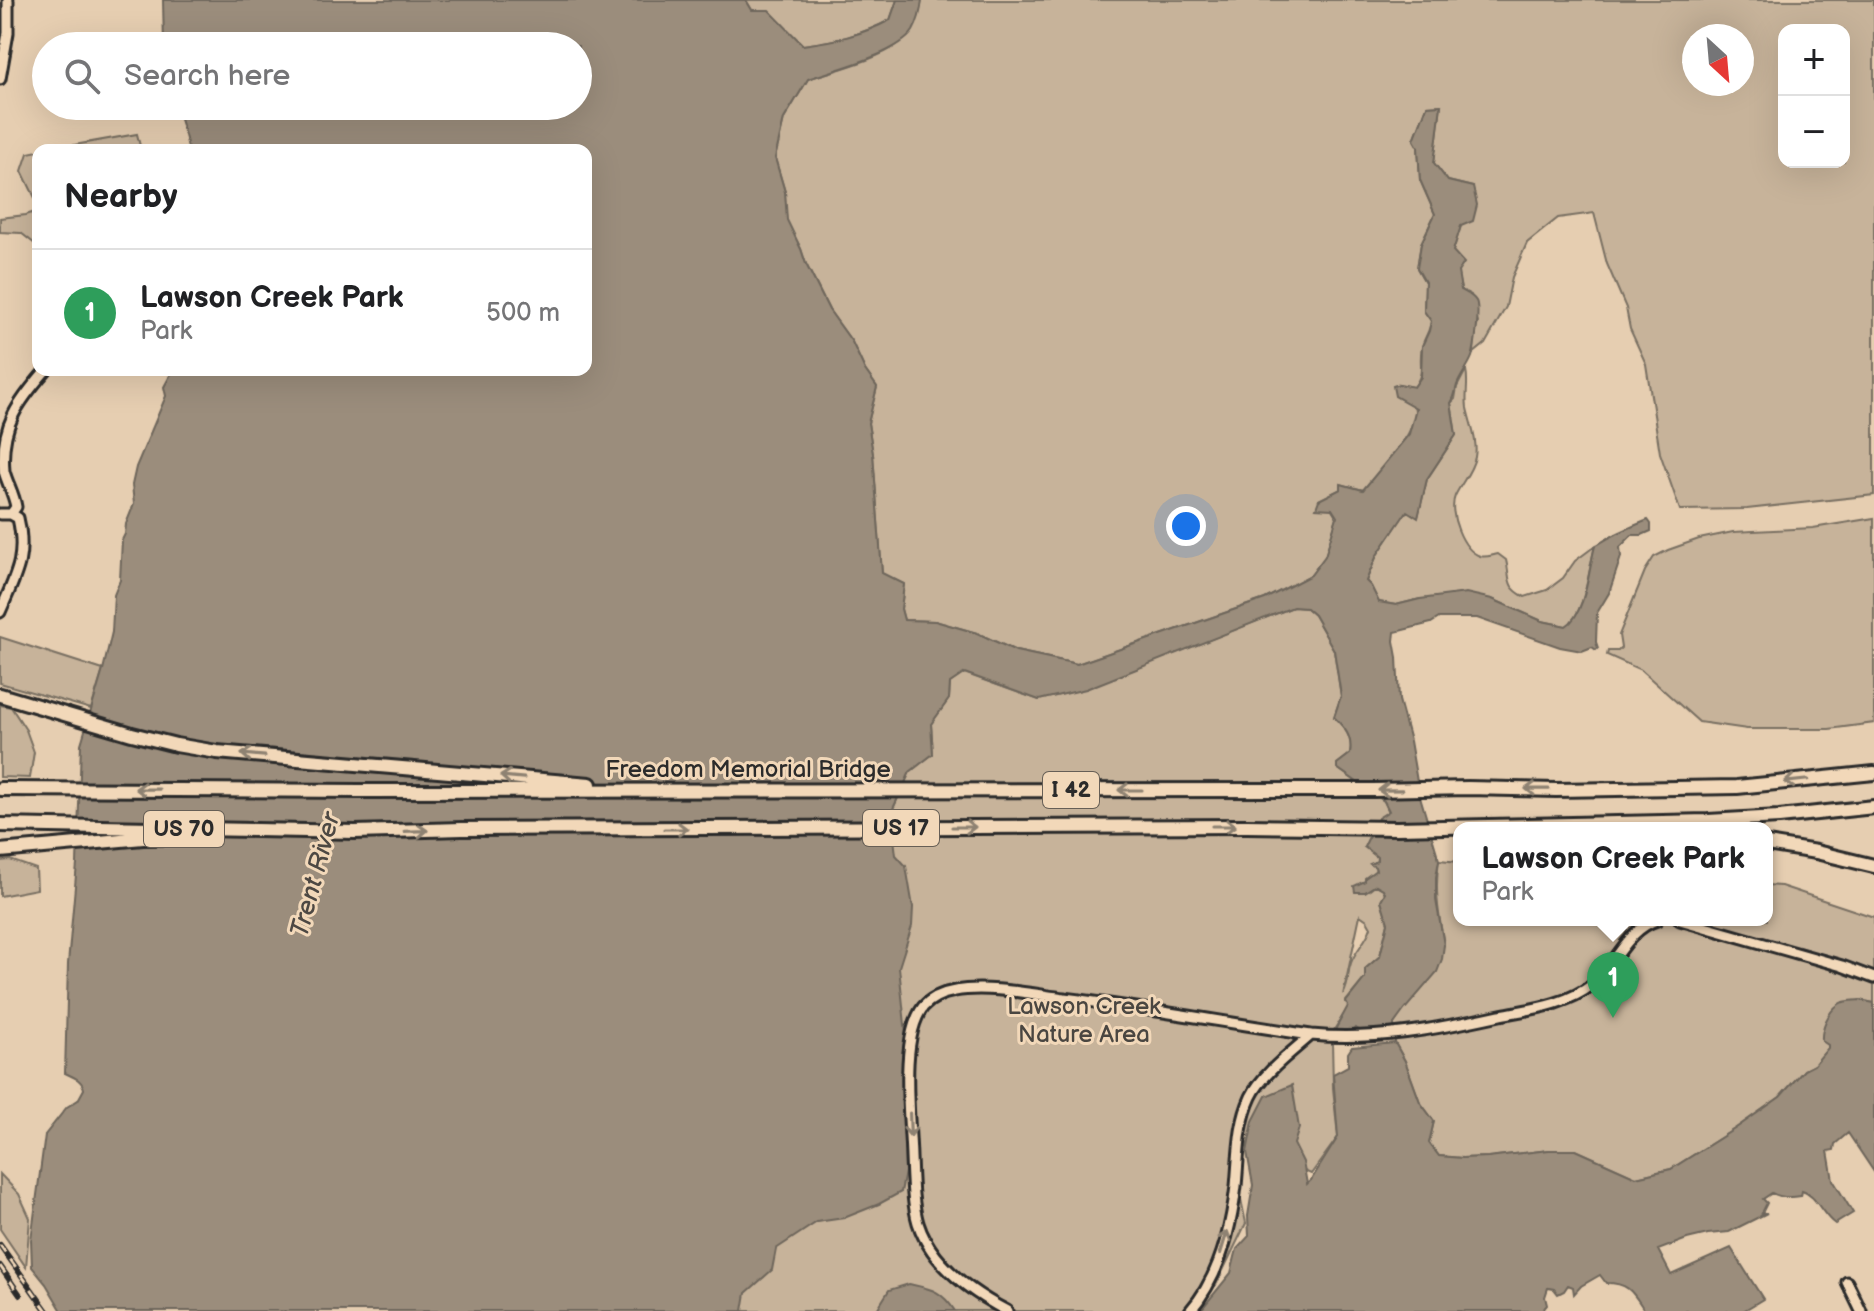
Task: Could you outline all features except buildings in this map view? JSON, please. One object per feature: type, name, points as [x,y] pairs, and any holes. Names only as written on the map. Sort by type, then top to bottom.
[{"type":"highway","points":[[0,695],[132,734],[217,752],[673,791]]},
{"type":"highway","name":"Freedom Memorial Bridge","points":[[0,789],[1556,790],[1737,787],[1874,773]]},
{"type":"highway","name":"US 17","points":[[1646,822],[1779,817],[1874,807]]},
{"type":"highway","name":"US 70","points":[[0,825],[338,832]]},
{"type":"highway","name":"US 17","points":[[0,851],[143,838],[338,832],[1453,825]]},
{"type":"highway","points":[[1773,845],[1874,866]]},
{"type":"street","points":[[0,79],[8,33],[8,0]]},
{"type":"street","points":[[5,514],[16,507],[3,467],[1,447],[5,427],[13,408],[41,376]]},
{"type":"street","points":[[0,612],[19,569],[23,538],[18,518],[5,514]]},
{"type":"street","points":[[1007,1311],[974,1291],[941,1262],[919,1225],[914,1204],[909,1048],[915,1022],[924,1006],[937,996],[956,990],[1008,992],[1068,998],[1311,1035],[1343,1038],[1401,1034],[1548,1005],[1573,997],[1593,984],[1609,968],[1633,935],[1644,926]]},
{"type":"street","points":[[1701,926],[1874,978]]},
{"type":"street","points":[[1190,1311],[1211,1279],[1231,1220],[1241,1122],[1253,1093],[1271,1071],[1311,1035]]},
{"type":"street","points":[[1847,1282],[1861,1311]]},
{"type":"green space","points":[[746,0],[897,0],[890,20],[848,37],[803,45],[769,11],[752,10]]},
{"type":"green space","points":[[922,0],[1874,0],[1874,495],[1747,509],[1680,510],[1660,453],[1646,364],[1607,264],[1594,213],[1558,218],[1527,243],[1512,277],[1506,307],[1485,344],[1474,353],[1478,323],[1471,295],[1461,290],[1453,251],[1473,187],[1448,181],[1434,163],[1441,105],[1427,106],[1414,140],[1418,147],[1420,180],[1435,214],[1421,243],[1417,268],[1425,282],[1424,311],[1431,321],[1422,347],[1418,381],[1414,387],[1399,384],[1413,404],[1413,421],[1403,442],[1363,490],[1341,484],[1341,489],[1319,500],[1337,517],[1325,557],[1311,575],[1265,599],[1077,664],[1016,651],[977,633],[935,621],[904,620],[901,609],[904,584],[882,574],[868,423],[877,387],[852,342],[829,310],[786,220],[785,192],[775,158],[784,119],[808,79],[868,60],[890,49],[906,36]]},
{"type":"green space","points":[[137,134],[140,144],[80,144]]},
{"type":"green space","points":[[32,152],[32,192],[22,171],[28,153]]},
{"type":"green space","points":[[32,213],[32,242],[21,233],[0,232],[0,218]]},
{"type":"green space","points":[[1466,370],[1467,408],[1476,451],[1453,503],[1458,530],[1473,552],[1482,557],[1498,554],[1506,560],[1512,586],[1525,597],[1547,590],[1563,578],[1575,561],[1595,546],[1582,601],[1578,612],[1566,626],[1542,621],[1492,599],[1420,599],[1396,605],[1378,602],[1366,581],[1377,555],[1407,510],[1418,517],[1427,479],[1456,435],[1451,403]]},
{"type":"green space","points":[[1874,518],[1874,723],[1829,729],[1747,729],[1699,722],[1641,670],[1607,655],[1608,651],[1621,648],[1619,635],[1645,571],[1654,557],[1699,539],[1733,532],[1813,528]]},
{"type":"green space","name":"Lawson Creek Nature Area","points":[[1293,607],[1306,608],[1314,615],[1334,650],[1341,696],[1334,717],[1347,733],[1351,748],[1350,754],[1337,764],[1337,768],[1384,801],[1389,812],[1370,851],[1377,857],[1371,889],[1376,885],[1385,893],[1381,900],[1388,923],[1380,956],[1365,969],[1365,978],[1346,1001],[1349,1006],[1334,1030],[1332,1040],[1338,1137],[1311,1174],[1293,1166],[1267,1135],[1248,1143],[1235,1171],[1246,1223],[1216,1285],[1194,1311],[723,1311],[776,1227],[822,1221],[855,1203],[891,813],[910,771],[933,754],[931,724],[949,699],[950,683],[964,673],[1039,700],[1086,688]],"holes":[[[1360,915],[1371,927],[1351,963],[1343,995]]]},
{"type":"green space","points":[[0,637],[103,670],[91,709],[0,683]]},
{"type":"green space","points":[[0,705],[11,707],[26,730],[34,752],[30,778],[0,777]]},
{"type":"green space","points":[[10,860],[36,869],[37,889],[0,896],[0,861]]},
{"type":"green space","points":[[1439,860],[1453,861],[1453,926],[1773,926],[1773,885],[1781,886],[1874,917],[1874,1003],[1860,1000],[1828,1045],[1829,1048],[1780,1097],[1671,1169],[1636,1177],[1576,1150],[1488,1157],[1439,1156],[1429,1143],[1434,1121],[1420,1102],[1395,1043],[1394,1024],[1444,945],[1437,893]]},
{"type":"green space","points":[[0,1174],[19,1194],[30,1218],[26,1267],[0,1229]]},
{"type":"water","name":"Trent River","points":[[163,0],[746,0],[752,10],[769,10],[803,45],[869,30],[890,20],[897,0],[922,0],[913,31],[894,47],[808,79],[784,119],[775,158],[785,192],[787,220],[829,310],[852,342],[877,387],[868,423],[882,573],[904,584],[901,609],[904,620],[935,621],[977,633],[1016,651],[1077,664],[1265,599],[1311,575],[1325,556],[1337,517],[1332,509],[1316,508],[1319,500],[1341,489],[1341,484],[1363,490],[1409,434],[1416,408],[1395,396],[1393,386],[1414,387],[1421,377],[1422,346],[1431,321],[1424,311],[1425,282],[1417,268],[1421,244],[1435,214],[1420,180],[1418,147],[1414,140],[1427,106],[1441,105],[1434,163],[1448,181],[1473,187],[1477,205],[1473,221],[1461,226],[1453,251],[1464,263],[1458,272],[1461,290],[1473,297],[1477,305],[1474,346],[1451,403],[1456,435],[1427,479],[1418,518],[1407,511],[1377,555],[1366,581],[1379,602],[1396,605],[1466,593],[1492,599],[1542,621],[1566,626],[1573,620],[1582,601],[1595,546],[1648,520],[1651,531],[1632,535],[1620,547],[1621,557],[1609,593],[1597,613],[1596,650],[1592,647],[1582,651],[1560,647],[1477,618],[1439,618],[1395,632],[1399,700],[1419,793],[1439,860],[1436,900],[1444,945],[1437,972],[1394,1024],[1394,1032],[1366,1033],[1355,1028],[1349,1035],[1335,1030],[1348,1006],[1346,1002],[1365,978],[1365,969],[1380,956],[1388,923],[1381,900],[1385,893],[1376,885],[1365,892],[1355,892],[1354,886],[1365,881],[1376,870],[1370,864],[1377,861],[1377,857],[1364,847],[1378,818],[1389,811],[1384,801],[1337,768],[1337,764],[1350,754],[1351,748],[1347,733],[1334,717],[1341,696],[1334,650],[1314,615],[1306,608],[1293,607],[1086,689],[1039,700],[965,673],[950,683],[949,699],[931,724],[933,754],[910,772],[891,813],[896,855],[906,866],[913,907],[912,926],[899,967],[908,1054],[903,1106],[905,1172],[901,1192],[844,1218],[817,1222],[776,1249],[772,1270],[746,1293],[743,1311],[62,1311],[32,1267],[31,1240],[45,1135],[67,1107],[78,1100],[84,1089],[79,1081],[65,1073],[81,744],[112,632],[122,540],[134,504],[132,485],[136,467],[166,396],[164,387],[170,376],[592,376],[592,144],[187,144],[180,120],[592,120],[592,32],[164,32]]},
{"type":"water","points":[[1846,1001],[1874,1003],[1874,1172],[1848,1133],[1835,1144],[1834,1150],[1828,1151],[1833,1180],[1853,1213],[1835,1224],[1807,1193],[1802,1191],[1801,1196],[1789,1197],[1772,1193],[1763,1199],[1767,1203],[1762,1213],[1767,1213],[1729,1232],[1687,1239],[1658,1250],[1671,1275],[1731,1248],[1763,1299],[1743,1311],[1645,1311],[1630,1290],[1606,1283],[1600,1275],[1574,1294],[1573,1287],[1568,1285],[1558,1294],[1548,1288],[1545,1297],[1547,1305],[1542,1311],[1200,1311],[1231,1273],[1237,1249],[1249,1236],[1248,1216],[1253,1185],[1247,1152],[1253,1121],[1266,1096],[1292,1085],[1299,1128],[1294,1144],[1303,1162],[1307,1184],[1338,1137],[1333,1074],[1348,1066],[1348,1053],[1352,1047],[1395,1043],[1420,1102],[1434,1121],[1429,1143],[1439,1156],[1488,1157],[1576,1150],[1636,1177],[1671,1169],[1780,1097],[1828,1048],[1822,1036],[1826,1021],[1835,1007]]},
{"type":"water","points":[[909,1284],[935,1292],[955,1311],[876,1311],[889,1290]]},
{"type":"railway","points":[[0,1245],[47,1311]]},
{"type":"railway","points":[[0,1266],[20,1295]]},
{"type":"place","name":"Lawson Creek Park","points":[[1613,1018]]}]
